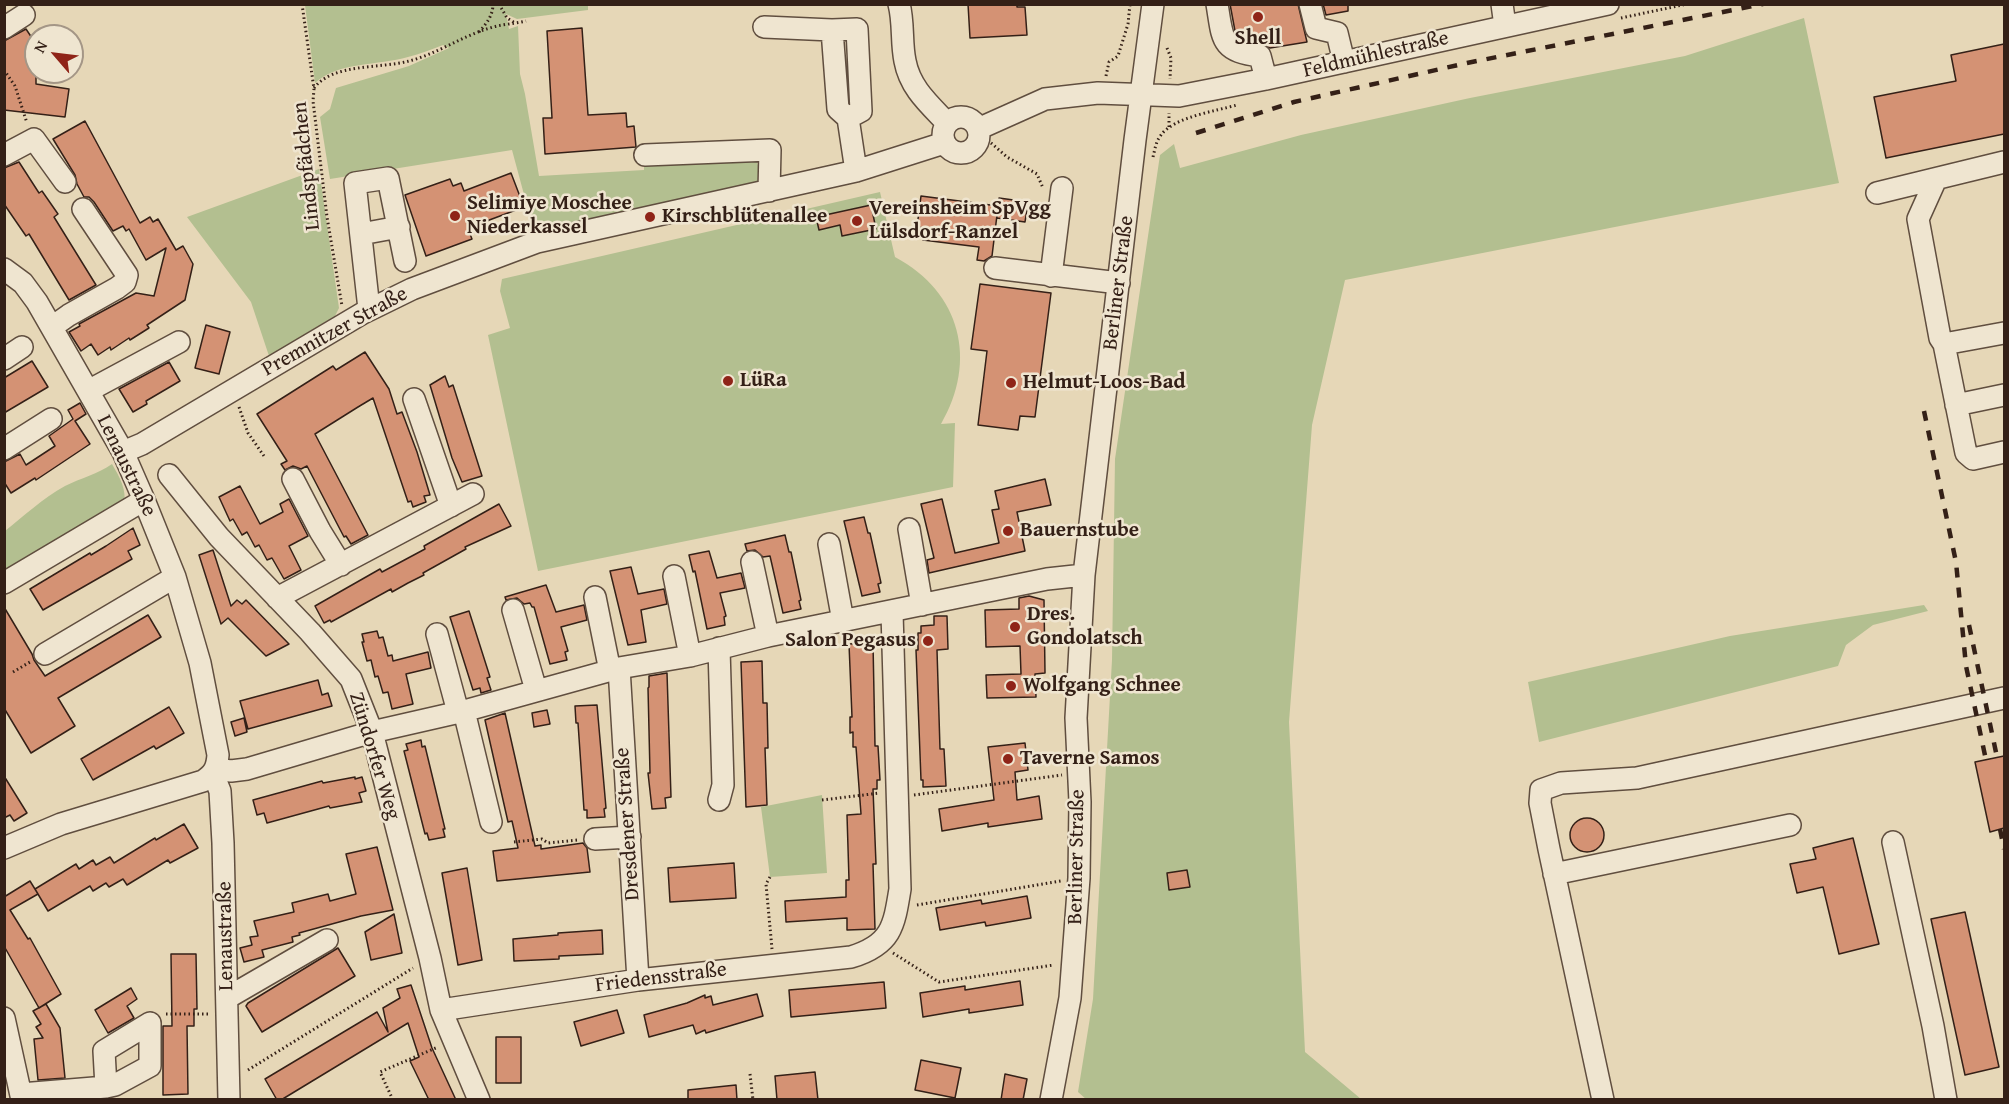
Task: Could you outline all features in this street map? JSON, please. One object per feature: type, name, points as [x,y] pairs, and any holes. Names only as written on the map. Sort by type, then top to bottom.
[{"type":"street","points":[[899,4],[902,15],[905,63],[918,94],[945,133],[952,152],[965,153],[975,146],[979,132],[1045,99],[1104,93],[1142,94]]},
{"type":"street","name":"Berliner Straße","points":[[1051,1100],[1070,999],[1079,878],[1076,718],[1084,575],[1154,4]]},
{"type":"street","points":[[1217,4],[1222,33],[1226,42],[1232,50],[1241,54],[1260,53],[1266,79]]},
{"type":"street","points":[[1502,4],[1506,26]]},
{"type":"street","name":"Feldmühlestraße","points":[[1142,94],[1170,97],[1266,79],[1608,4]]},
{"type":"street","points":[[1307,7],[1316,28],[1337,33],[1344,62]]},
{"type":"street","points":[[4,28],[24,15]]},
{"type":"street","points":[[764,27],[857,29],[861,111],[848,118],[856,171]]},
{"type":"street","name":"Premnitzer Straße","points":[[123,452],[142,444],[369,309],[412,289],[537,243],[856,171],[945,133],[956,117],[972,120],[979,132]]},
{"type":"street","points":[[4,155],[34,139],[64,182]]},
{"type":"street","points":[[645,155],[770,150],[770,191]]},
{"type":"street","points":[[1877,193],[2004,162]]},
{"type":"street","points":[[369,309],[355,183],[388,178],[405,261]]},
{"type":"street","points":[[1935,179],[1918,219],[1940,338],[1944,344],[1966,453],[1973,459],[2004,452]]},
{"type":"street","points":[[1051,276],[1062,194]]},
{"type":"street","points":[[52,327],[125,282],[127,274],[82,209]]},
{"type":"street","points":[[361,234],[399,226]]},
{"type":"street","points":[[995,268],[1119,283]]},
{"type":"street","name":"Lenaustraße","points":[[4,269],[23,283],[52,327],[123,452],[175,577],[200,663],[218,755],[215,769],[220,791],[223,843],[229,1091]]},
{"type":"street","points":[[1944,344],[2004,333]]},
{"type":"street","name":"Lenaustraße","points":[[88,391],[179,342]]},
{"type":"street","points":[[4,359],[22,347]]},
{"type":"street","points":[[1956,405],[2004,395]]},
{"type":"street","points":[[414,399],[451,506]]},
{"type":"street","points":[[4,449],[51,419]]},
{"type":"street","name":"Zündorfer Weg","points":[[169,475],[219,537],[310,632],[351,679],[372,732],[430,958],[441,1010],[479,1100]]},
{"type":"street","points":[[293,479],[341,565]]},
{"type":"street","points":[[277,598],[473,494]]},
{"type":"street","points":[[4,583],[144,500]]},
{"type":"street","points":[[909,529],[922,605]]},
{"type":"street","points":[[829,544],[843,621]]},
{"type":"street","points":[[752,562],[768,636]]},
{"type":"street","points":[[4,848],[61,824],[203,781],[215,769],[231,771],[247,769],[372,732],[461,711],[614,669],[690,656],[768,636],[1047,579],[1084,575]]},
{"type":"street","points":[[674,576],[690,656]]},
{"type":"street","points":[[40,657],[175,577]]},
{"type":"street","name":"Dresdener Straße","points":[[596,597],[614,669],[630,837],[638,980]]},
{"type":"street","points":[[513,610],[536,690]]},
{"type":"street","points":[[879,944],[883,941],[895,918],[900,889],[892,612]]},
{"type":"street","points":[[437,634],[461,711],[491,822]]},
{"type":"street","points":[[719,648],[723,784],[719,800]]},
{"type":"street","points":[[1603,1100],[1554,874],[1540,803],[1541,790],[1561,783],[1637,778],[2004,698]]},
{"type":"street","points":[[1554,874],[1790,825]]},
{"type":"street","points":[[595,839],[630,837]]},
{"type":"street","points":[[1893,842],[1933,1026],[1946,1100]]},
{"type":"street","points":[[227,1006],[327,940]]},
{"type":"street","name":"Friedensstraße","points":[[441,1010],[638,980],[851,957],[869,952],[879,944]]},
{"type":"street","points":[[4,1018],[22,1097],[106,1087]]},
{"type":"path","name":"Lindspfädchen","points":[[302,4],[314,89],[313,101],[327,217],[340,302],[346,322]]},
{"type":"path","points":[[478,33],[493,11],[493,4]]},
{"type":"path","points":[[499,4],[507,18],[517,24]]},
{"type":"path","points":[[1104,93],[1108,62],[1118,56],[1128,24],[1130,4]]},
{"type":"path","points":[[314,89],[320,80],[328,75],[410,61],[491,27],[526,21]]},
{"type":"path","points":[[1153,158],[1157,142],[1169,127],[1171,58],[1168,55],[1167,44]]},
{"type":"path","points":[[4,70],[15,86],[34,139]]},
{"type":"path","points":[[979,132],[1007,157],[1037,174],[1049,197],[1062,194]]},
{"type":"path","points":[[230,410],[239,405],[248,433],[264,456]]},
{"type":"path","points":[[13,672],[40,657]]},
{"type":"path","points":[[822,800],[898,794],[1078,773]]},
{"type":"path","points":[[514,842],[542,839],[548,843],[595,839]]},
{"type":"path","points":[[771,878],[766,884],[773,965]]},
{"type":"path","points":[[897,908],[1079,878]]},
{"type":"path","points":[[879,944],[939,982],[1073,963]]},
{"type":"path","points":[[229,1091],[430,958]]},
{"type":"path","points":[[157,1014],[227,1006]]},
{"type":"path","points":[[393,1100],[380,1072],[420,1053],[455,1041]]},
{"type":"path","points":[[750,1074],[753,1100]]},
{"type":"green space","points":[[305,5],[588,5],[588,10],[517,19],[506,14],[509,29],[518,26],[520,74],[539,176],[644,170],[644,159],[756,159],[764,185],[536,239],[512,150],[330,179],[320,117],[330,109],[336,88],[409,66],[449,48],[443,45],[396,60],[347,67],[315,83]]},
{"type":"green space","points":[[1804,18],[1839,183],[1345,280],[1312,425],[1289,722],[1305,1052],[1361,1099],[1087,1100],[1078,1092],[1093,999],[1112,660],[1115,459],[1160,155],[1174,144],[1180,168],[1301,135],[1470,98],[1685,56]]},
{"type":"green space","points":[[319,169],[339,308],[335,316],[269,356],[251,302],[187,217]]},
{"type":"green space","name":"LüRa","points":[[880,192],[895,257],[917,272],[935,289],[948,309],[957,330],[960,353],[959,376],[952,400],[941,424],[955,423],[953,487],[538,571],[488,335],[510,328],[500,291],[502,279]]},
{"type":"green space","points":[[112,464],[124,489],[124,506],[5,577],[5,531],[57,491]]},
{"type":"green space","points":[[1924,605],[1928,611],[1873,625],[1846,645],[1838,666],[1539,742],[1528,682],[1730,636]]},
{"type":"green space","points":[[822,795],[827,873],[770,877],[761,807]]},
{"type":"building","points":[[968,4],[1017,4],[1017,7],[1025,7],[1027,35],[970,38]]},
{"type":"building","points":[[1230,4],[1298,4],[1307,42],[1270,48],[1256,42],[1256,39],[1242,39],[1235,31]]},
{"type":"building","points":[[1323,4],[1348,4],[1348,11],[1326,15]]},
{"type":"building","points":[[582,28],[588,115],[626,113],[627,127],[634,126],[636,147],[545,154],[543,118],[552,118],[547,31]]},
{"type":"building","points":[[24,30],[24,84],[69,89],[65,117],[4,110],[4,41]]},
{"type":"building","points":[[2004,44],[2004,134],[1886,158],[1874,97],[1956,81],[1951,55]]},
{"type":"building","points":[[85,121],[140,223],[150,217],[153,222],[158,219],[176,250],[183,246],[193,264],[185,300],[147,325],[149,328],[98,355],[91,344],[81,351],[69,332],[80,326],[79,324],[136,293],[154,296],[166,248],[146,260],[129,229],[126,231],[123,226],[113,231],[94,202],[89,197],[84,197],[75,175],[53,139]]},
{"type":"building","points":[[19,162],[39,193],[42,191],[58,214],[54,217],[96,285],[69,300],[29,234],[26,236],[4,204],[4,168]]},
{"type":"building","name":"Selimiye Moschee Niederkassel","points":[[511,173],[524,207],[476,225],[478,231],[470,234],[472,239],[426,256],[405,195],[450,179],[453,186],[461,183],[464,191]]},
{"type":"building","points":[[921,196],[998,206],[999,198],[1028,202],[1025,222],[997,218],[997,215],[992,256],[984,261],[977,260],[979,247],[923,240],[925,228],[917,227]]},
{"type":"building","name":"Vereinsheim SpVgg Lülsdorf-Ranzel","points":[[871,205],[876,229],[842,236],[840,225],[819,230],[816,217]]},
{"type":"building","name":"Helmut-Loos-Bad","points":[[980,284],[1051,293],[1035,417],[1020,416],[1018,430],[978,425],[987,351],[971,349]]},
{"type":"building","points":[[206,325],[230,332],[219,374],[195,368]]},
{"type":"building","points":[[365,352],[389,389],[397,414],[402,412],[430,495],[424,496],[426,502],[413,507],[411,501],[408,502],[373,398],[358,407],[315,434],[368,535],[351,544],[346,536],[344,537],[307,466],[301,469],[293,466],[285,470],[281,464],[287,461],[257,414],[333,366],[336,370]]},
{"type":"building","points":[[32,361],[48,387],[4,413],[4,378]]},
{"type":"building","points":[[169,362],[180,381],[146,401],[147,404],[133,412],[119,389]]},
{"type":"building","points":[[445,376],[449,387],[453,385],[482,476],[462,482],[452,458],[430,385]]},
{"type":"building","points":[[80,403],[86,414],[75,421],[90,444],[36,480],[35,478],[11,493],[4,482],[4,462],[20,454],[26,465],[55,446],[49,436],[73,419],[68,410]]},
{"type":"building","points":[[1045,479],[1051,505],[1017,512],[1025,551],[929,573],[927,560],[934,558],[921,504],[942,499],[955,553],[999,543],[992,510],[999,509],[995,491]]},
{"type":"building","points":[[240,486],[260,524],[283,512],[280,504],[289,499],[308,536],[289,546],[301,570],[284,579],[272,558],[267,560],[259,545],[255,547],[247,532],[242,535],[233,519],[230,521],[219,497]]},
{"type":"building","points":[[499,504],[511,526],[465,547],[466,549],[423,573],[424,575],[392,592],[391,589],[331,622],[330,620],[324,623],[315,606],[380,569],[382,572],[425,549],[424,546]]},
{"type":"building","points":[[864,517],[868,533],[870,533],[881,583],[878,584],[880,592],[862,596],[844,521]]},
{"type":"building","points":[[133,528],[140,545],[128,551],[132,559],[43,610],[30,589],[90,553],[91,555]]},
{"type":"building","points":[[785,535],[789,552],[791,552],[801,609],[783,613],[770,556],[763,557],[755,550],[747,551],[745,544]]},
{"type":"building","points":[[213,550],[231,606],[237,600],[242,604],[246,600],[289,644],[266,656],[228,618],[221,624],[199,555]]},
{"type":"building","points":[[709,551],[717,578],[741,573],[745,588],[720,593],[726,616],[724,617],[725,625],[707,629],[695,571],[693,572],[689,555]]},
{"type":"building","points":[[631,567],[638,594],[664,589],[667,604],[641,610],[646,642],[628,645],[610,571]]},
{"type":"building","points":[[546,585],[556,612],[584,605],[587,620],[561,627],[568,651],[565,652],[567,660],[550,664],[534,607],[530,603],[524,604],[517,598],[506,600],[505,597]]},
{"type":"building","points":[[1029,596],[1044,600],[1045,673],[1035,674],[1036,697],[987,698],[986,675],[1021,674],[1020,646],[986,647],[985,610],[1019,609],[1019,598]]},
{"type":"building","points":[[4,607],[45,676],[148,615],[161,637],[58,698],[75,726],[31,753],[4,708]]},
{"type":"building","points":[[469,611],[490,677],[487,678],[491,690],[481,693],[480,688],[473,690],[450,617]]},
{"type":"building","points":[[934,616],[947,616],[948,649],[937,650],[940,749],[944,749],[946,786],[923,787],[916,650],[918,650],[918,633],[921,633],[921,626],[934,625]]},
{"type":"building","points":[[377,631],[379,638],[383,637],[388,656],[392,655],[393,661],[428,652],[431,668],[406,674],[413,704],[392,709],[388,692],[383,693],[378,676],[375,677],[371,660],[367,661],[362,634]]},
{"type":"building","points":[[873,643],[875,746],[878,746],[880,780],[877,780],[877,789],[873,789],[876,864],[873,864],[875,929],[847,930],[847,918],[786,922],[785,901],[846,897],[846,880],[849,880],[847,815],[861,814],[856,747],[853,747],[853,732],[850,733],[850,717],[852,717],[849,644]]},
{"type":"building","points":[[762,661],[763,703],[767,703],[768,748],[765,748],[767,805],[746,807],[741,662]]},
{"type":"building","points":[[667,673],[671,797],[665,798],[666,808],[652,809],[648,773],[650,773],[649,676]]},
{"type":"building","points":[[318,680],[322,695],[328,693],[332,706],[248,729],[240,701]]},
{"type":"building","points":[[597,705],[606,808],[604,809],[605,817],[587,818],[587,810],[584,810],[575,706]]},
{"type":"building","points":[[169,707],[184,733],[156,749],[154,746],[93,780],[81,759]]},
{"type":"building","points":[[547,710],[550,724],[534,727],[532,713]]},
{"type":"building","points":[[505,713],[535,846],[541,845],[541,849],[583,843],[587,848],[590,872],[497,881],[493,851],[518,848],[512,821],[508,822],[485,720]]},
{"type":"building","points":[[244,718],[247,732],[235,736],[231,722]]},
{"type":"building","points":[[421,740],[422,747],[425,746],[445,829],[443,829],[445,837],[429,840],[427,833],[425,834],[404,751],[408,750],[406,744]]},
{"type":"building","points":[[1025,743],[1028,770],[1015,772],[1017,800],[1039,796],[1042,819],[988,827],[988,823],[942,831],[939,809],[994,800],[988,747]]},
{"type":"building","points":[[2004,756],[2004,828],[1990,832],[1975,762]]},
{"type":"building","points":[[4,776],[27,813],[14,821],[10,815],[4,818]]},
{"type":"building","points":[[355,777],[355,779],[362,777],[366,791],[359,793],[362,802],[330,808],[329,806],[267,823],[264,813],[257,815],[253,800],[322,781],[323,783]]},
{"type":"building","points":[[1587,818],[1599,823],[1604,835],[1599,847],[1587,852],[1575,847],[1570,835],[1575,823]]},
{"type":"building","points":[[184,824],[198,848],[170,863],[168,860],[127,885],[123,879],[109,887],[106,883],[93,891],[90,886],[48,911],[35,889],[76,864],[79,869],[93,860],[96,865],[110,857],[114,863],[155,838],[156,840]]},
{"type":"building","points":[[1853,838],[1879,944],[1839,954],[1823,887],[1797,893],[1790,864],[1816,859],[1813,848]]},
{"type":"building","points":[[377,847],[393,910],[299,933],[300,935],[292,937],[293,942],[262,950],[264,957],[244,962],[240,948],[252,945],[250,937],[258,936],[254,921],[294,912],[292,903],[328,894],[330,901],[356,894],[346,854]]},
{"type":"building","points":[[734,863],[736,898],[670,902],[668,868]]},
{"type":"building","points":[[467,868],[482,960],[458,965],[442,873]]},
{"type":"building","points":[[1187,870],[1190,887],[1169,890],[1167,873]]},
{"type":"building","points":[[30,881],[38,894],[10,910],[28,939],[30,938],[61,994],[39,1008],[4,946],[4,897]]},
{"type":"building","points":[[1027,896],[1031,918],[986,926],[985,922],[940,930],[936,908],[981,900],[982,904]]},
{"type":"building","points":[[1965,912],[1999,1067],[1965,1075],[1931,919]]},
{"type":"building","points":[[394,914],[402,953],[371,960],[365,932]]},
{"type":"building","points":[[602,930],[603,954],[514,961],[513,939]]},
{"type":"building","points":[[338,948],[355,976],[262,1032],[246,1006],[248,1003]]},
{"type":"building","points":[[171,954],[196,954],[197,1009],[194,1009],[194,1026],[187,1026],[188,1094],[163,1095],[163,1026],[172,1026]]},
{"type":"building","points":[[1020,981],[1023,1005],[969,1013],[969,1009],[923,1017],[920,993],[965,986],[965,990]]},
{"type":"building","points":[[884,982],[886,1008],[791,1017],[789,990]]},
{"type":"building","points":[[411,985],[432,1048],[456,1100],[429,1100],[410,1061],[419,1057],[408,1023],[281,1100],[277,1100],[265,1079],[377,1012],[388,1032],[383,1008],[400,998],[397,989]]},
{"type":"building","points":[[131,988],[137,999],[127,1006],[134,1018],[108,1033],[95,1010]]},
{"type":"building","points":[[757,994],[763,1016],[706,1033],[705,1030],[696,1034],[693,1025],[649,1037],[644,1015],[687,1003],[705,995],[705,998],[711,996],[713,1005]]},
{"type":"building","points":[[46,1004],[60,1028],[65,1078],[38,1080],[34,1039],[43,1038],[36,1027],[41,1024],[33,1011]]},
{"type":"building","points":[[617,1010],[624,1033],[581,1046],[574,1022]]},
{"type":"building","points":[[496,1037],[521,1037],[521,1083],[496,1083]]},
{"type":"building","points":[[921,1060],[961,1068],[955,1098],[915,1090]]},
{"type":"building","points":[[815,1072],[818,1100],[777,1100],[775,1076]]},
{"type":"building","points":[[1005,1074],[1027,1079],[1023,1100],[1001,1100]]},
{"type":"building","points":[[736,1085],[737,1100],[688,1100],[688,1090]]},
{"type":"railway","points":[[1196,133],[1294,102],[1467,63],[1763,4]]},
{"type":"railway","points":[[1924,411],[1956,562],[1966,666],[1986,760]]},
{"type":"railway","points":[[1969,625],[1997,757]]},
{"type":"railway","points":[[2000,829],[2004,849]]},
{"type":"place","name":"Shell","points":[[1258,17]]},
{"type":"place","name":"Selimiye Moschee Niederkassel","points":[[455,216]]},
{"type":"place","name":"Kirschblütenallee","points":[[650,217]]},
{"type":"place","name":"Vereinsheim SpVgg Lülsdorf-Ranzel","points":[[857,221]]},
{"type":"place","name":"LüRa","points":[[728,381]]},
{"type":"place","name":"Helmut-Loos-Bad","points":[[1011,383]]},
{"type":"place","name":"Bauernstube","points":[[1008,531]]},
{"type":"place","name":"Dres. Gondolatsch","points":[[1015,627]]},
{"type":"place","name":"Salon Pegasus","points":[[928,641]]},
{"type":"place","name":"Wolfgang Schnee","points":[[1011,686]]},
{"type":"place","name":"Taverne Samos","points":[[1008,759]]}]
